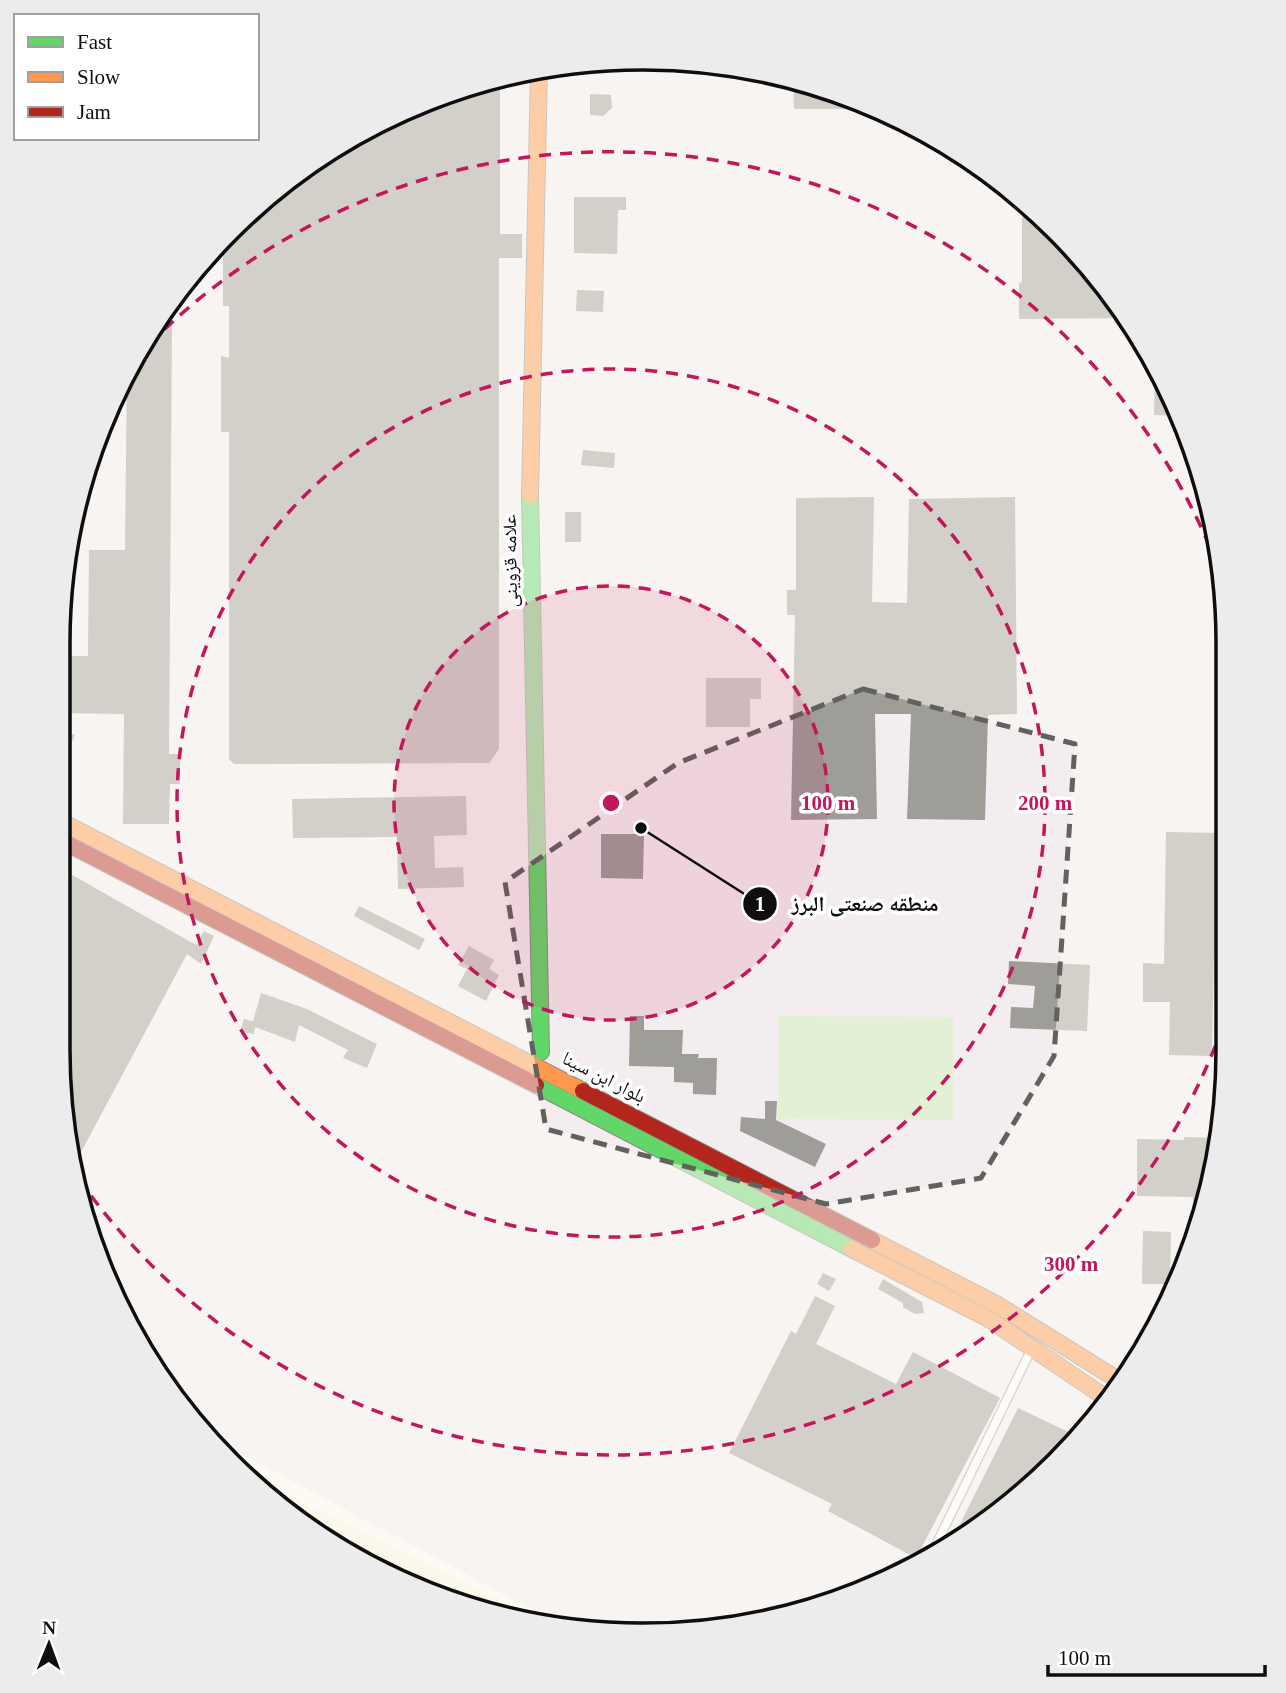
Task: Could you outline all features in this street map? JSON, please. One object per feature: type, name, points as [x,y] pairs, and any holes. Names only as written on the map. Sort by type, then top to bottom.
[{"type":"street","name":"علامه قزوینی","points":[[539,80],[530,491],[541,1052]]},
{"type":"street","name":"بلوار ابن سینا","points":[[70,826],[996,1304],[1036,1326],[1113,1377]]},
{"type":"street","name":"بلوار ابن سینا","points":[[70,845],[989,1319],[1101,1394]]},
{"type":"lane","points":[[938,1541],[1032,1348]]},
{"type":"highlighted area","points":[[863,689],[1075,744],[1054,1056],[981,1178],[826,1204],[546,1129],[505,882],[678,763]]},
{"type":"shaded area","points":[[606,71],[680,71],[755,81],[827,100],[896,129],[961,167],[1021,212],[1074,265],[1119,325],[1157,390],[1186,459],[1196,495],[1205,531],[1215,606],[1215,1087],[1205,1162],[1196,1198],[1186,1234],[1157,1303],[1098,1399],[1048,1455],[992,1505],[930,1546],[896,1564],[827,1593],[755,1612],[680,1622],[643,1623],[606,1622],[541,1614],[232,1449],[188,1399],[129,1303],[100,1234],[90,1198],[81,1162],[71,1087],[71,606],[81,531],[90,495],[100,459],[129,390],[147,356],[188,294],[212,265],[265,212],[294,188],[357,147],[390,129],[459,100],[531,81],[568,75]]},
{"type":"green space","points":[[779,1016],[953,1017],[953,1120],[778,1119]]},
{"type":"green space","points":[[276,1490],[520,1609],[459,1593],[390,1564],[325,1526]]},
{"type":"building","points":[[500,89],[500,234],[522,234],[522,258],[499,258],[499,749],[489,763],[234,764],[229,759],[229,432],[221,432],[221,356],[229,358],[229,306],[223,306],[223,254],[294,188],[390,129],[459,100]]},
{"type":"building","points":[[793,91],[850,109],[794,109]]},
{"type":"building","points":[[590,94],[611,95],[612,108],[603,116],[590,115]]},
{"type":"building","points":[[574,197],[626,197],[626,210],[618,210],[617,254],[574,253]]},
{"type":"building","points":[[1022,213],[1074,265],[1114,318],[1019,319],[1019,283],[1022,282]]},
{"type":"building","points":[[577,290],[604,291],[603,312],[576,311]]},
{"type":"building","points":[[169,322],[172,322],[169,754],[180,754],[180,784],[170,784],[169,824],[123,824],[124,714],[70,713],[70,656],[88,656],[89,550],[125,550],[127,395],[147,356]]},
{"type":"building","points":[[1155,386],[1168,416],[1154,415]]},
{"type":"building","points":[[583,450],[615,453],[614,468],[581,465]]},
{"type":"building","points":[[874,497],[872,602],[907,603],[909,499],[1015,497],[1017,714],[988,715],[985,820],[907,819],[911,714],[875,714],[877,819],[791,820],[795,615],[787,615],[787,590],[796,590],[796,498]]},
{"type":"building","points":[[565,512],[581,512],[581,542],[565,542]]},
{"type":"building","points":[[706,678],[761,678],[761,699],[750,699],[750,727],[706,727]]},
{"type":"building","points":[[70,733],[75,735],[70,747]]},
{"type":"building","points":[[466,796],[467,835],[434,836],[435,868],[463,867],[464,887],[398,889],[397,837],[293,838],[292,799]]},
{"type":"building","points":[[1166,832],[1216,833],[1216,952],[1212,1056],[1169,1055],[1170,1002],[1143,1002],[1143,963],[1164,964]]},
{"type":"building","points":[[601,834],[644,834],[643,879],[601,878]]},
{"type":"building","points":[[70,874],[196,945],[204,931],[214,936],[201,964],[187,954],[80,1154],[71,1087]]},
{"type":"building","points":[[359,906],[425,939],[419,950],[354,916]]},
{"type":"building","points":[[469,946],[494,960],[489,969],[499,975],[486,1001],[458,986],[467,969],[458,965]]},
{"type":"building","points":[[1009,961],[1090,965],[1087,1031],[1010,1028],[1011,1007],[1033,1008],[1035,986],[1008,984]]},
{"type":"building","points":[[261,993],[307,1009],[377,1044],[367,1068],[343,1058],[348,1050],[299,1025],[295,1042],[255,1027],[254,1034],[240,1032],[244,1019],[253,1021]]},
{"type":"building","points":[[630,1016],[644,1016],[644,1030],[683,1030],[682,1054],[699,1054],[698,1058],[717,1058],[716,1095],[693,1094],[693,1083],[674,1082],[674,1067],[629,1066]]},
{"type":"building","points":[[765,1101],[777,1101],[776,1120],[826,1144],[815,1167],[740,1131],[741,1117],[765,1119]]},
{"type":"building","points":[[1184,1137],[1209,1138],[1193,1209],[1193,1197],[1137,1196],[1137,1139],[1184,1140]]},
{"type":"building","points":[[1143,1231],[1171,1232],[1170,1273],[1165,1284],[1142,1284]]},
{"type":"building","points":[[823,1273],[836,1279],[829,1291],[817,1284]]},
{"type":"building","points":[[883,1279],[922,1302],[924,1313],[915,1314],[903,1307],[903,1303],[878,1289]]},
{"type":"building","points":[[815,1296],[835,1306],[816,1344],[896,1384],[913,1352],[1000,1398],[919,1552],[912,1556],[828,1511],[832,1504],[729,1453],[791,1331],[796,1334]]},
{"type":"building","points":[[1018,1408],[1070,1433],[1021,1481],[958,1528]]},
{"type":"traffic: fast","points":[[530,495],[541,1052]]},
{"type":"traffic: fast","points":[[536,1085],[852,1249]]},
{"type":"traffic: slow","points":[[530,495],[539,80]]},
{"type":"traffic: slow","points":[[70,826],[583,1091]]},
{"type":"traffic: slow","points":[[872,1240],[996,1304],[1113,1377]]},
{"type":"traffic: slow","points":[[852,1249],[989,1319],[1101,1395]]},
{"type":"traffic: jam","points":[[70,845],[536,1085]]},
{"type":"traffic: jam","points":[[583,1091],[872,1240]]},
{"type":"place","name":"منطقه صنعتی البرز","points":[[641,828]]}]
